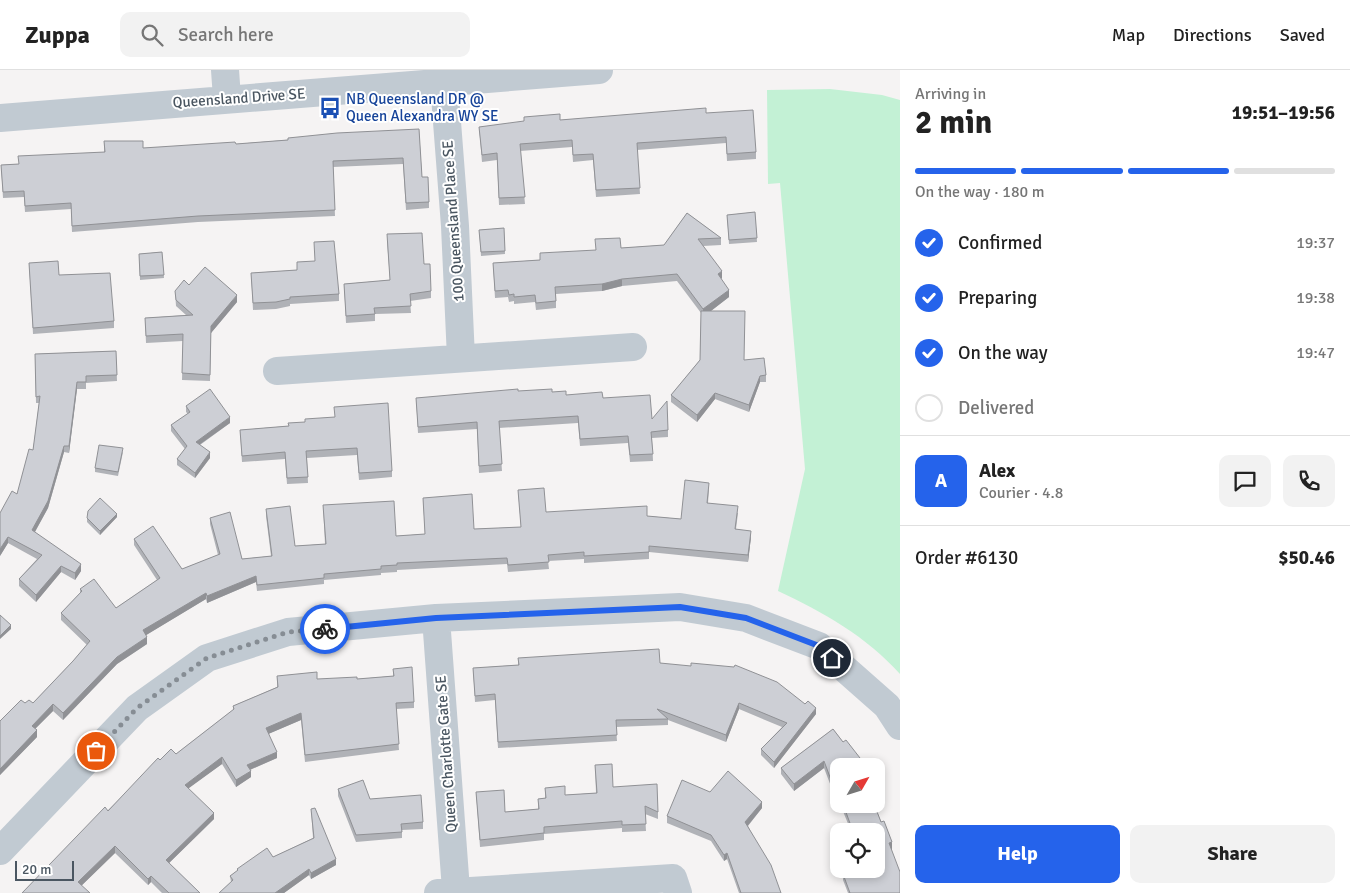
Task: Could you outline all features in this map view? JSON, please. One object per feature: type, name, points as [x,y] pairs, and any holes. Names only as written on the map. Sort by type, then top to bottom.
[{"type":"street","points":[[225,70],[228,98]]},
{"type":"street","name":"Queensland Drive SE","points":[[0,118],[228,98],[599,70]]},
{"type":"street","name":"100 Queensland Place SE","points":[[444,83],[455,226],[461,358]]},
{"type":"street","points":[[276,372],[633,347]]},
{"type":"street","points":[[0,851],[137,708],[207,658],[288,632],[436,618],[680,607],[746,618],[819,646],[887,706],[900,726]]},
{"type":"street","name":"Queen Charlotte Gate SE","points":[[436,618],[447,892]]},
{"type":"street","points":[[447,892],[673,878],[678,893]]},
{"type":"green space","points":[[830,89],[882,95],[900,100],[900,674],[873,648],[843,626],[811,607],[778,591],[805,469],[780,183],[768,184],[767,90]]},
{"type":"building","points":[[706,108],[706,113],[753,110],[756,152],[727,154],[726,137],[637,143],[640,188],[596,190],[593,154],[573,155],[572,140],[520,144],[525,197],[499,198],[497,153],[482,155],[479,127],[524,121],[524,117],[560,114],[560,120]]},
{"type":"building","points":[[419,129],[422,177],[428,177],[429,202],[406,203],[403,158],[333,161],[335,210],[198,216],[72,226],[71,203],[25,206],[24,191],[3,192],[1,165],[19,164],[18,156],[105,152],[104,141],[143,141],[143,148],[235,142],[236,144],[288,140],[288,138],[337,133]]},
{"type":"building","points":[[755,212],[757,238],[729,240],[727,215]]},
{"type":"building","points":[[687,213],[721,238],[698,239],[722,271],[718,274],[729,290],[703,309],[677,274],[622,279],[602,284],[555,287],[556,301],[536,303],[535,295],[514,297],[514,294],[509,295],[508,290],[495,291],[493,263],[540,260],[540,253],[596,250],[595,239],[620,238],[621,248],[664,245]]},
{"type":"building","points":[[504,228],[505,251],[481,252],[479,230]]},
{"type":"building","points":[[422,233],[424,264],[430,264],[431,291],[410,294],[411,306],[374,308],[375,314],[346,316],[344,284],[390,280],[387,234]]},
{"type":"building","points":[[334,241],[339,294],[290,297],[290,299],[276,302],[253,303],[251,273],[297,270],[297,262],[315,261],[314,242]]},
{"type":"building","points":[[162,252],[164,275],[140,276],[139,254]]},
{"type":"building","points":[[58,261],[59,275],[110,273],[114,321],[33,328],[29,263]]},
{"type":"building","points":[[205,267],[237,295],[211,326],[210,375],[182,373],[183,334],[146,336],[145,318],[193,315],[176,300],[175,291],[184,280],[189,285]]},
{"type":"building","points":[[701,311],[745,311],[744,360],[764,358],[766,375],[760,376],[749,405],[715,393],[697,415],[671,395],[700,360]]},
{"type":"building","points":[[116,351],[117,375],[86,376],[86,382],[77,382],[69,446],[64,446],[48,501],[32,530],[81,564],[75,573],[61,566],[36,595],[19,579],[42,555],[8,537],[0,549],[0,513],[12,491],[17,494],[29,449],[33,450],[40,396],[36,397],[35,354]]},
{"type":"building","points":[[210,389],[230,417],[196,442],[210,452],[195,473],[177,459],[187,446],[171,425],[190,412],[186,406]]},
{"type":"building","points":[[518,389],[518,391],[552,389],[552,392],[566,391],[566,395],[602,392],[603,398],[650,395],[652,419],[667,401],[668,430],[651,432],[653,454],[630,455],[628,436],[580,439],[578,416],[499,421],[502,464],[479,466],[477,422],[418,427],[416,398]]},
{"type":"building","points":[[388,403],[392,471],[359,473],[357,448],[306,451],[308,477],[287,478],[285,452],[242,456],[240,430],[289,426],[288,423],[305,422],[305,419],[335,417],[334,407]]},
{"type":"building","points":[[99,445],[123,448],[118,472],[95,468]]},
{"type":"building","points":[[685,480],[709,483],[707,503],[738,506],[735,529],[751,531],[748,555],[649,546],[649,552],[584,556],[584,552],[548,555],[549,562],[508,565],[507,558],[397,563],[397,565],[381,566],[381,569],[324,574],[324,578],[257,585],[256,576],[207,596],[206,593],[143,630],[147,637],[117,657],[63,713],[53,704],[32,726],[37,730],[0,769],[0,721],[21,700],[25,703],[29,700],[33,703],[90,641],[61,613],[82,591],[80,589],[94,579],[116,608],[160,578],[134,539],[153,526],[182,569],[220,554],[210,518],[230,512],[242,559],[272,556],[266,509],[290,506],[295,546],[326,544],[323,505],[394,501],[396,536],[425,534],[423,498],[472,494],[474,529],[521,527],[518,490],[544,488],[546,512],[647,506],[647,516],[681,519]]},
{"type":"building","points":[[100,498],[117,514],[100,531],[87,518],[88,511]]},
{"type":"building","points":[[0,615],[11,625],[0,636]]},
{"type":"building","points":[[659,649],[660,663],[691,666],[691,663],[734,667],[735,665],[777,682],[805,704],[808,701],[816,708],[774,762],[761,749],[787,723],[739,703],[726,735],[657,709],[668,719],[616,720],[617,735],[498,742],[495,694],[475,696],[473,668],[519,665],[518,658]]},
{"type":"building","points":[[412,667],[414,702],[396,703],[399,744],[305,755],[301,713],[266,728],[277,752],[247,765],[251,771],[236,780],[222,757],[185,785],[214,813],[166,860],[200,893],[169,893],[151,876],[148,879],[115,846],[78,882],[90,893],[22,893],[105,807],[108,811],[158,758],[160,760],[171,749],[176,754],[234,709],[233,706],[278,687],[277,676],[317,672],[317,679],[357,677],[357,679],[394,676],[393,669]]},
{"type":"building","points":[[833,729],[843,742],[846,740],[860,758],[830,758],[830,777],[824,761],[794,784],[781,768]]},
{"type":"building","points":[[612,764],[613,787],[657,784],[658,812],[645,806],[646,824],[622,825],[622,821],[544,827],[544,833],[480,840],[476,792],[504,790],[505,812],[539,809],[538,799],[546,798],[545,788],[565,786],[565,795],[597,793],[595,765]]},
{"type":"building","points":[[728,771],[762,802],[745,822],[771,865],[781,893],[741,893],[727,853],[724,855],[711,835],[667,816],[682,780],[710,792]]},
{"type":"building","points":[[363,780],[370,799],[421,795],[423,822],[401,824],[402,832],[356,835],[338,789]]},
{"type":"building","points":[[315,808],[336,859],[311,873],[309,869],[275,893],[219,893],[233,880],[230,876],[237,869],[267,848],[273,857],[314,838],[311,809]]},
{"type":"building","points":[[846,813],[878,813],[881,822],[884,821],[885,823],[850,823]]},
{"type":"building","points":[[885,824],[892,842],[889,843],[900,872],[900,893],[850,893],[844,878],[885,878]]},
{"type":"way so far","points":[[96,751],[137,708],[207,658],[288,632],[325,629]]},
{"type":"place","name":"NB Queensland DR @ Queen Alexandra WY SE","points":[[330,108]]},
{"type":"route","points":[[325,629],[436,618],[680,607],[746,618],[819,646],[832,658]]}]
